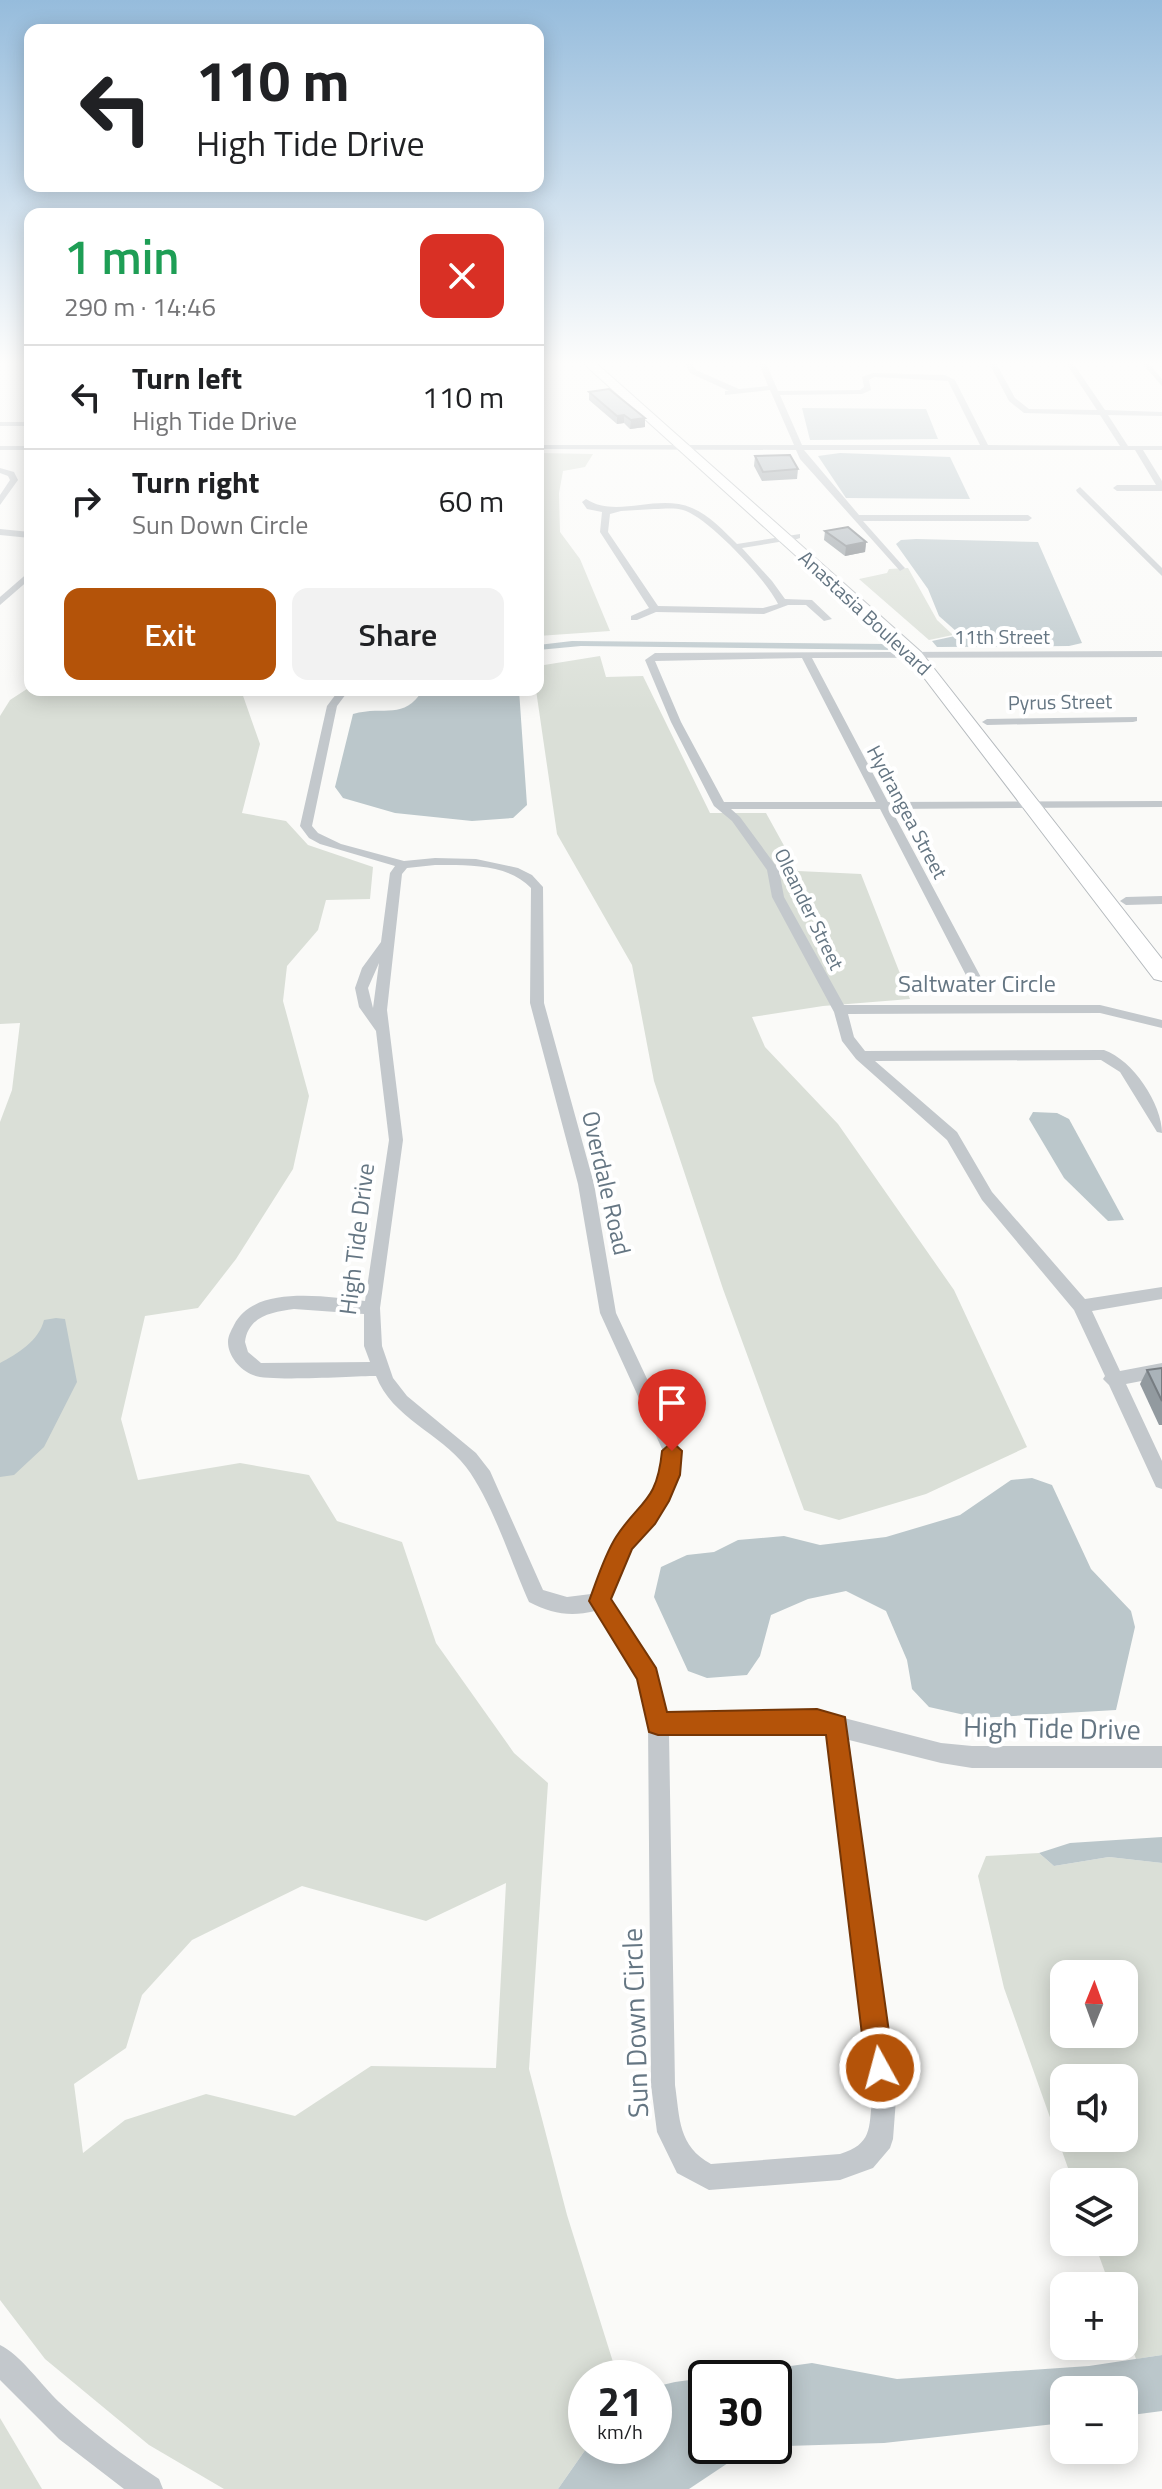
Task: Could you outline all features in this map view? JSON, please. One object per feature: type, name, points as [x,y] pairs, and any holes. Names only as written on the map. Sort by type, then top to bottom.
[{"type":"main road","name":"Anastasia Boulevard","points":[[725,479],[922,655],[987,722],[1162,974]]},
{"type":"main road","name":"Anastasia Boulevard","points":[[922,655],[1162,948]]},
{"type":"street","points":[[0,502],[14,479]]},
{"type":"street","points":[[821,479],[900,568]]},
{"type":"street","points":[[1117,488],[1162,488]]},
{"type":"street","points":[[1080,490],[1162,573]]},
{"type":"street","points":[[586,502],[590,507],[608,511],[691,505],[783,602]]},
{"type":"street","points":[[608,511],[604,532],[655,609]]},
{"type":"street","points":[[857,518],[1028,518]]},
{"type":"street","points":[[0,532],[24,534]]},
{"type":"street","points":[[734,547],[791,537]]},
{"type":"street","points":[[0,602],[24,580]]},
{"type":"street","points":[[634,618],[655,609],[764,611],[776,609],[783,602],[809,602],[827,619]]},
{"type":"street","name":"11th Street","points":[[651,659],[1162,654]]},
{"type":"street","name":"Hydrangea Street","points":[[806,657],[977,983]]},
{"type":"street","name":"Oleander Street","points":[[651,659],[651,667],[676,722],[720,806],[736,819],[773,870],[778,897],[841,1012]]},
{"type":"street","points":[[340,696],[332,706],[306,826],[312,835],[325,842],[390,858],[403,865]]},
{"type":"street","name":"Pyrus Street","points":[[987,722],[1133,719]]},
{"type":"street","points":[[720,806],[1162,804]]},
{"type":"street","name":"High Tide Drive","points":[[403,865],[396,873],[380,1010],[396,1140],[372,1308],[373,1346],[381,1369],[401,1401],[470,1458],[484,1477],[536,1596],[552,1605],[577,1608],[600,1601]]},
{"type":"street","name":"Overdale Road","points":[[403,865],[506,867],[533,879],[537,887],[537,1003],[586,1184],[608,1313],[672,1451],[670,1475],[661,1494],[648,1518],[624,1543],[600,1601]]},
{"type":"street","points":[[1126,901],[1162,900]]},
{"type":"street","name":"Saltwater Circle","points":[[841,1012],[850,1008],[1100,1009],[1162,1024]]},
{"type":"street","points":[[841,1012],[847,1038],[861,1056],[952,1136],[987,1196],[1081,1306],[1112,1379],[1162,1481]]},
{"type":"street","points":[[861,1056],[1104,1055],[1125,1069],[1161,1126]]},
{"type":"street","points":[[883,1074],[892,1057]]},
{"type":"street","points":[[1081,1306],[1162,1293]]},
{"type":"street","points":[[372,1308],[282,1302],[255,1311],[240,1325],[236,1344],[244,1361],[258,1370],[381,1369]]},
{"type":"street","points":[[1112,1379],[1162,1370]]},
{"type":"street","name":"Sun Down Circle","points":[[600,1601],[647,1675],[658,1724],[663,2085],[669,2132],[686,2164],[709,2177],[840,2167],[864,2159],[881,2139],[884,2099],[837,1726]]},
{"type":"street","name":"High Tide Drive","points":[[658,1724],[817,1721],[972,1757],[1162,1757]]},
{"type":"street","points":[[0,2359],[27,2392],[81,2442],[149,2489]]},
{"type":"shaded area","points":[[544,479],[562,479],[560,532],[580,559],[610,631],[544,636]]},
{"type":"shaded area","points":[[833,479],[961,479],[970,499],[846,498]]},
{"type":"shaded area","points":[[901,540],[1038,542],[1082,643],[1069,646],[937,647],[932,641],[955,636],[957,632],[939,616],[928,589],[896,544]]},
{"type":"shaded area","points":[[908,568],[937,620],[953,635],[929,640],[859,579],[887,573],[889,569]]},
{"type":"shaded area","points":[[572,641],[888,644],[893,650],[581,646],[544,649],[544,644]]},
{"type":"shaded area","points":[[600,656],[606,677],[643,676],[710,813],[766,813],[798,871],[861,874],[910,999],[823,1006],[752,1017],[765,1047],[838,1124],[954,1290],[1027,1447],[926,1494],[839,1520],[804,1510],[723,1289],[654,1081],[632,965],[557,834],[537,696],[544,696],[544,665]]},
{"type":"shaded area","points":[[24,691],[24,696],[243,696],[260,744],[242,813],[286,821],[308,845],[373,867],[370,899],[326,900],[318,930],[287,966],[283,1001],[309,1096],[293,1169],[236,1259],[198,1308],[145,1316],[121,1419],[138,1480],[240,1463],[309,1475],[337,1521],[402,1542],[436,1643],[514,1753],[548,1783],[529,2069],[567,2215],[612,2360],[568,2360],[568,2464],[575,2464],[558,2489],[224,2489],[149,2445],[45,2359],[0,2300],[0,1122],[12,1090],[20,1023],[0,1024],[0,716],[10,700]],"holes":[[[506,1883],[496,2068],[371,2066],[295,2116],[206,2094],[125,2120],[83,2153],[74,2084],[126,2048],[142,1995],[192,1940],[302,1886],[426,1921]]]},
{"type":"shaded area","points":[[419,696],[519,696],[527,805],[513,818],[472,821],[395,813],[343,798],[335,787],[353,714],[401,709]]},
{"type":"shaded area","points":[[1033,1112],[1057,1113],[1069,1119],[1124,1220],[1108,1221],[1064,1178],[1029,1119]]},
{"type":"shaded area","points":[[65,1319],[77,1382],[44,1447],[14,1475],[0,1477],[0,1363],[32,1340],[44,1320]]},
{"type":"shaded area","points":[[1032,1478],[1052,1485],[1091,1569],[1131,1611],[1135,1627],[1116,1710],[978,1718],[929,1707],[912,1689],[907,1660],[886,1611],[846,1591],[808,1599],[771,1615],[760,1656],[747,1675],[707,1678],[688,1671],[654,1597],[661,1567],[687,1555],[714,1552],[738,1540],[784,1536],[820,1545],[886,1537],[960,1515],[1011,1480]]},
{"type":"shaded area","points":[[1162,1837],[1162,1863],[1109,1857],[1054,1866],[1039,1853],[1070,1843]]},
{"type":"shaded area","points":[[1039,1853],[1054,1866],[1109,1857],[1162,1863],[1162,2355],[1138,2359],[1138,2272],[1105,2272],[1099,2256],[1138,2256],[1138,2168],[1068,2168],[1062,2152],[1138,2152],[1138,2064],[1050,2064],[1050,2117],[1004,1988],[978,1876],[986,1856]]},
{"type":"shaded area","points":[[1162,2355],[1162,2411],[1138,2414],[1138,2376],[1050,2376],[1050,2425],[884,2443],[792,2446],[792,2366],[812,2363],[897,2379],[1089,2366]]},
{"type":"shaded area","points":[[688,2380],[688,2464],[726,2464],[689,2489],[558,2489],[575,2464],[672,2464],[672,2383]]},
{"type":"shaded area","points":[[0,2418],[42,2489],[0,2489]]},
{"type":"building","points":[[848,527],[866,542],[846,546],[825,531]]},
{"type":"building","points":[[1162,1368],[1162,1401],[1147,1370]]},
{"type":"route","points":[[672,1451],[670,1475],[661,1494],[648,1518],[624,1543],[600,1601],[647,1675],[658,1724],[817,1721],[837,1726],[880,2068]]}]
